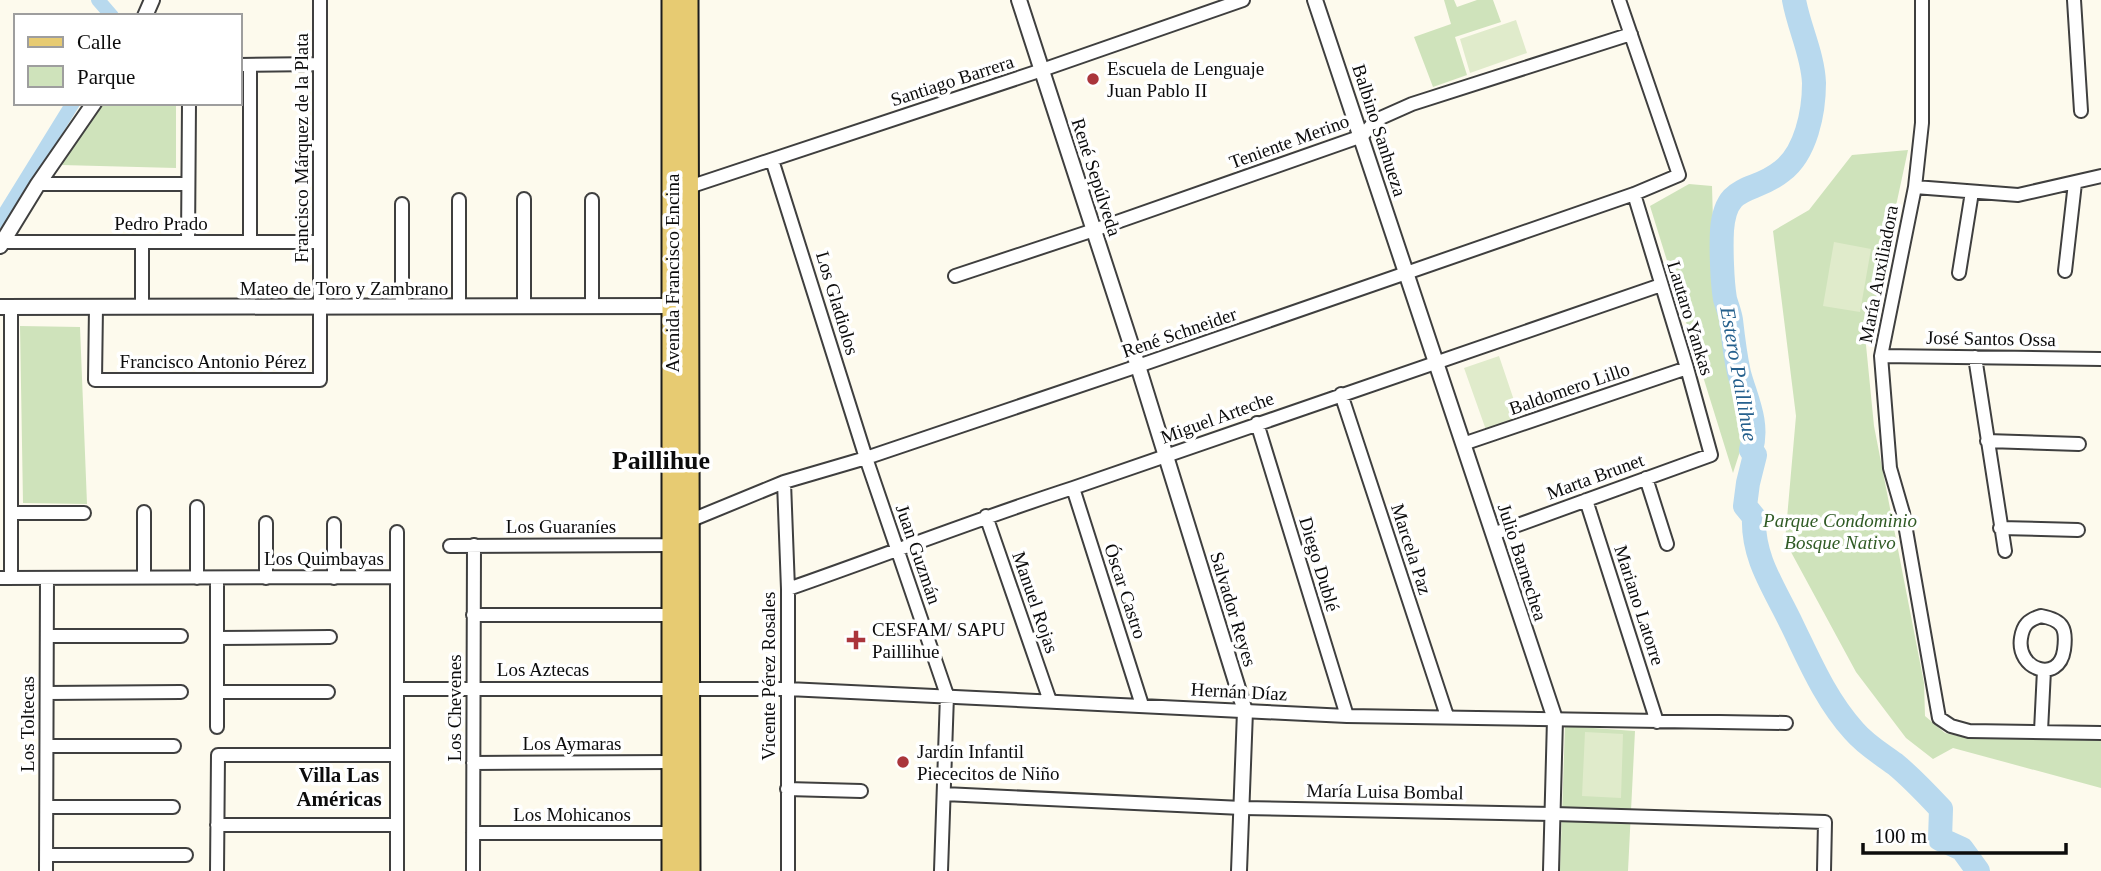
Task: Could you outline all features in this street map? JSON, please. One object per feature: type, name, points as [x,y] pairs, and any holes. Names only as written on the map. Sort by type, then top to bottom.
[{"type":"main road","name":"Avenida Francisco Encina","points":[[672,0],[680,190],[680,306],[672,615],[681,689],[690,871]]},
{"type":"main road","name":"Avenida Francisco Encina","points":[[680,190],[688,0]]},
{"type":"main road","name":"Avenida Francisco Encina","points":[[672,871],[672,762],[681,689],[689,521],[680,306]]},
{"type":"street","name":"Francisco Márquez de la Plata","points":[[320,0],[320,380]]},
{"type":"street","name":"René Sepúlveda","points":[[1019,0],[1138,366]]},
{"type":"street","name":"Santiago Barrera","points":[[680,190],[1243,0]]},
{"type":"street","name":"Balbino Sanhueza","points":[[1315,0],[1406,273]]},
{"type":"street","points":[[1619,0],[1631,34]]},
{"type":"street","name":"María Auxiliadora","points":[[1922,0],[1922,123],[1915,187],[1881,356],[1890,468],[1903,513],[1940,718],[1951,726],[1969,731],[2041,731]]},
{"type":"street","points":[[2074,0],[2081,111]]},
{"type":"street","name":"Teniente Merino","points":[[955,276],[1362,136],[1376,120],[1412,104],[1631,34]]},
{"type":"street","name":"René Schneider","points":[[689,521],[784,482],[866,458],[1138,366],[1634,194],[1679,175],[1631,34]]},
{"type":"street","points":[[250,242],[245,65],[320,64]]},
{"type":"street","points":[[1,244],[38,184],[93,105]]},
{"type":"street","points":[[188,105],[188,242]]},
{"type":"street","name":"Los Gladiolos","points":[[772,160],[866,458]]},
{"type":"street","points":[[1915,187],[2018,195],[2101,176]]},
{"type":"street","points":[[2065,271],[2075,183]]},
{"type":"street","points":[[38,184],[188,184]]},
{"type":"street","points":[[1959,273],[1972,191]]},
{"type":"street","name":"Lautaro Yankas","points":[[1634,194],[1711,455]]},
{"type":"street","points":[[524,199],[524,307]]},
{"type":"street","points":[[459,200],[459,307]]},
{"type":"street","points":[[592,200],[592,306]]},
{"type":"street","points":[[401,307],[402,204]]},
{"type":"street","points":[[142,242],[142,307]]},
{"type":"street","name":"Pedro Prado","points":[[1,244],[320,242]]},
{"type":"street","name":"Julio Barnechea","points":[[1406,273],[1555,719],[1551,871]]},
{"type":"street","name":"Miguel Arteche","points":[[788,589],[898,551],[986,516],[1661,285]]},
{"type":"street","name":"Mateo de Toro y Zambrano","points":[[6,307],[680,306]]},
{"type":"street","points":[[6,307],[11,513],[6,578]]},
{"type":"street","name":"Francisco Antonio Pérez","points":[[96,307],[95,380],[320,380]]},
{"type":"street","name":"José Santos Ossa","points":[[1881,356],[2101,359]]},
{"type":"street","points":[[1975,357],[2004,551]]},
{"type":"street","name":"Salvador Reyes","points":[[1138,366],[1245,711],[1239,871]]},
{"type":"street","name":"Baldomero Lillo","points":[[1463,444],[1687,368]]},
{"type":"street","name":"Marcela Paz","points":[[1341,394],[1447,716]]},
{"type":"street","name":"Diego Dublé","points":[[1257,423],[1347,716]]},
{"type":"street","points":[[1987,441],[2079,444]]},
{"type":"street","name":"Marta Brunet","points":[[1493,534],[1711,455]]},
{"type":"street","name":"Juan Guzmán","points":[[866,458],[947,695],[941,871]]},
{"type":"street","points":[[1646,478],[1667,544]]},
{"type":"street","name":"Vicente Pérez Rosales","points":[[784,482],[788,589],[788,871]]},
{"type":"street","name":"Óscar Castro","points":[[1073,488],[1142,705]]},
{"type":"street","name":"Mariano Latorre","points":[[1586,500],[1657,722]]},
{"type":"street","points":[[197,508],[197,578]]},
{"type":"street","points":[[144,512],[144,578]]},
{"type":"street","points":[[11,513],[84,513]]},
{"type":"street","name":"Manuel Rojas","points":[[986,516],[1050,701]]},
{"type":"street","points":[[672,545],[689,521]]},
{"type":"street","points":[[266,523],[266,578]]},
{"type":"street","points":[[334,524],[334,578]]},
{"type":"street","points":[[2000,528],[2078,530]]},
{"type":"street","points":[[397,532],[397,577]]},
{"type":"street","name":"Los Guaraníes","points":[[450,545],[672,545]]},
{"type":"street","name":"Los Chevenes","points":[[473,871],[474,545]]},
{"type":"street","name":"Los Quimbayas","points":[[6,578],[397,577],[397,871]]},
{"type":"street","name":"Los Toltecas","points":[[46,871],[47,578]]},
{"type":"street","points":[[217,578],[217,726]]},
{"type":"street","points":[[473,615],[672,615]]},
{"type":"street","points":[[2041,616],[2055,619],[2063,628],[2065,640],[2063,657],[2058,665],[2043,670],[2030,666],[2022,656],[2020,643],[2023,628],[2031,619],[2041,616]]},
{"type":"street","points":[[47,636],[181,636]]},
{"type":"street","points":[[217,638],[330,637]]},
{"type":"street","points":[[2043,670],[2041,731],[2101,733]]},
{"type":"street","name":"Los Aztecas","points":[[397,689],[681,689]]},
{"type":"street","name":"Hernán Díaz","points":[[681,689],[788,689],[947,695],[1347,716],[1786,723]]},
{"type":"street","points":[[47,693],[181,692]]},
{"type":"street","points":[[217,692],[328,692]]},
{"type":"street","points":[[47,746],[174,746]]},
{"type":"street","points":[[217,871],[218,755],[397,755]]},
{"type":"street","name":"Los Aymaras","points":[[473,763],[672,762]]},
{"type":"street","points":[[787,789],[861,791]]},
{"type":"street","name":"María Luisa Bombal","points":[[944,794],[1242,808],[1825,822],[1824,871]]},
{"type":"street","points":[[47,807],[173,807]]},
{"type":"street","points":[[218,825],[397,825]]},
{"type":"street","name":"Los Mohicanos","points":[[473,833],[672,833]]},
{"type":"street","points":[[47,855],[186,855]]},
{"type":"green space","points":[[1444,0],[1454,0],[1457,7],[1477,0],[1493,0],[1501,22],[1455,37],[1467,75],[1433,87],[1414,37],[1451,24]]},
{"type":"green space","points":[[1516,20],[1527,53],[1470,73],[1460,39]]},
{"type":"green space","points":[[98,105],[176,105],[176,168],[61,165]]},
{"type":"green space","name":"Parque Condominio Bosque Nativo","points":[[1908,150],[1866,345],[1874,426],[1924,683],[1925,716],[1945,733],[1967,738],[2101,740],[2101,788],[1953,748],[1933,759],[1906,738],[1856,672],[1785,541],[1796,416],[1773,231],[1809,210],[1852,155]]},
{"type":"green space","points":[[1689,184],[1712,186],[1715,292],[1743,442],[1733,473],[1650,206]]},
{"type":"green space","points":[[1834,242],[1871,249],[1860,312],[1823,306]]},
{"type":"green space","points":[[20,326],[80,327],[87,504],[23,503]]},
{"type":"green space","points":[[1499,356],[1520,418],[1486,430],[1464,368]]},
{"type":"green space","points":[[1565,726],[1635,731],[1628,871],[1560,871]]},
{"type":"green space","points":[[1585,732],[1623,734],[1621,798],[1582,796]]},
{"type":"waterway","points":[[98,0],[110,14]]},
{"type":"waterway","name":"Estero Paillihue","points":[[1794,0],[1809,52],[1814,83],[1807,131],[1797,154],[1782,171],[1735,196],[1729,203],[1722,230],[1725,299],[1731,317],[1735,353],[1751,411],[1753,430],[1751,450],[1755,455],[1745,506],[1754,517],[1754,532],[1766,573],[1812,667],[1835,707],[1868,745],[1901,769],[1941,809],[1940,839],[1962,849],[1978,871]]},
{"type":"waterway","points":[[0,221],[72,105]]},
{"type":"place","name":"Escuela de Lenguaje Juan Pablo II","points":[[1093,79]]},
{"type":"place","name":"CESFAM/ SAPU Paillihue","points":[[856,640]]},
{"type":"place","name":"Jardín Infantil Piececitos de Niño","points":[[903,762]]},
{"type":"district","name":"Paillihue","points":[[661,460]]},
{"type":"district","name":"Villa Las Américas","points":[[339,787]]}]
